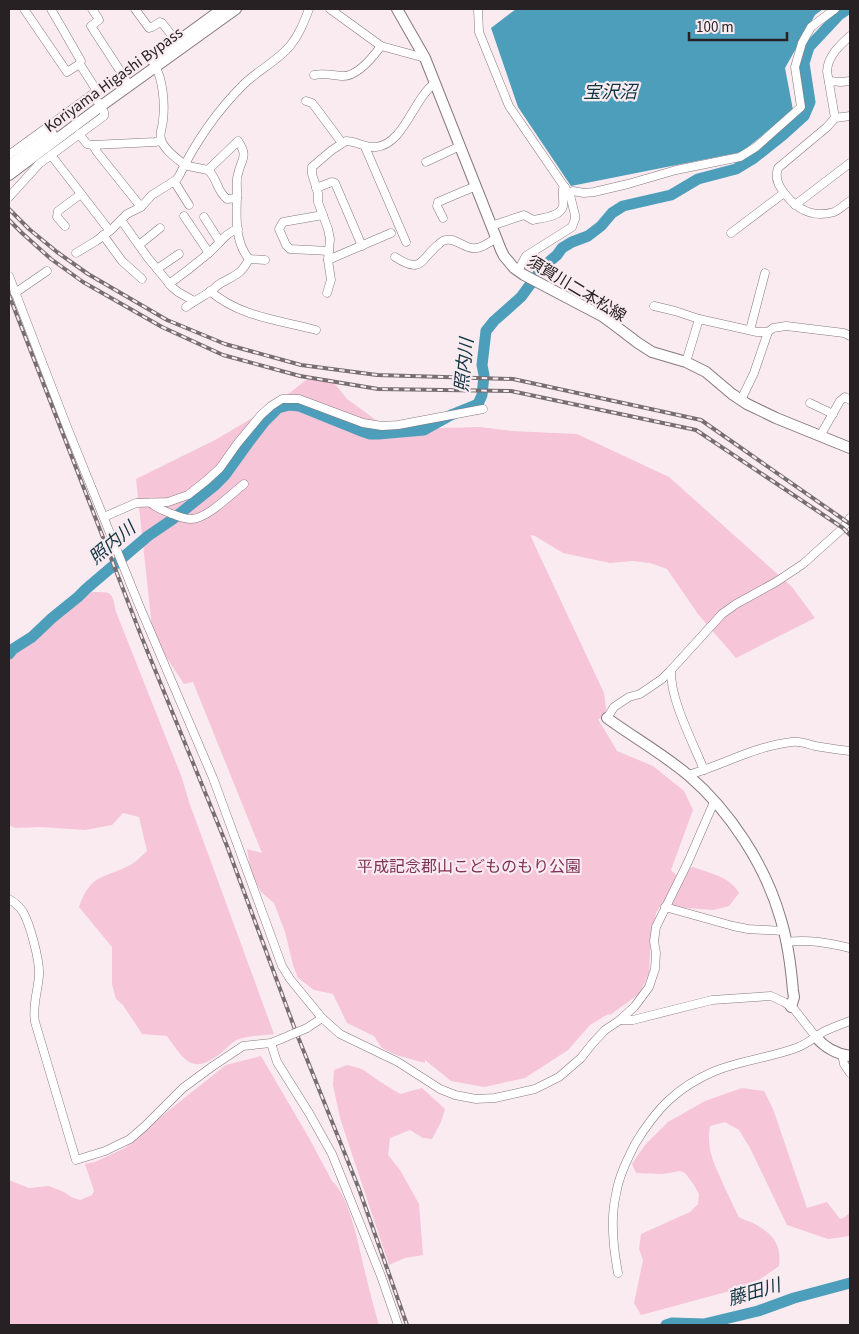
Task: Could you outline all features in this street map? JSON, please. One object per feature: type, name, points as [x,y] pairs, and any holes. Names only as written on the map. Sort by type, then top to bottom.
[{"type":"main road","name":"Koriyama Higashi Bypass","points":[[9,166],[222,9]]},
{"type":"main road","name":"Koriyama Higashi Bypass","points":[[9,175],[97,100],[155,66],[236,9]]},
{"type":"main road","name":"須賀川二本松線","points":[[397,9],[425,58],[504,256],[520,273],[602,316],[652,352],[686,362],[706,372],[740,400],[776,418],[850,448]]},
{"type":"main road","points":[[607,718],[688,775],[714,802],[743,837],[758,862],[781,920],[787,942],[794,997],[791,1007]]},
{"type":"main road","points":[[816,1037],[831,1049],[846,1055]]},
{"type":"street","points":[[24,9],[67,72],[79,65],[81,63],[80,59],[50,9]]},
{"type":"street","points":[[92,9],[99,20],[91,26],[126,80]]},
{"type":"street","points":[[135,9],[149,28],[160,22],[162,23],[176,42]]},
{"type":"street","points":[[76,253],[106,233],[126,214],[141,207],[158,190],[179,176],[195,146],[229,100],[251,78],[289,46],[298,33],[309,9]]},
{"type":"street","points":[[330,9],[381,46],[425,58]]},
{"type":"street","points":[[478,9],[479,32],[509,106],[566,190],[574,208],[575,219],[572,227],[526,256],[520,267],[520,273]]},
{"type":"street","points":[[491,226],[524,215],[533,220],[554,215],[563,207],[563,189],[584,193],[594,192],[676,170],[740,158],[801,107],[795,67],[802,43],[811,27],[834,9]]},
{"type":"street","points":[[835,118],[827,71],[829,61],[837,49],[850,36]]},
{"type":"street","points":[[314,75],[348,76],[365,65],[381,46]]},
{"type":"street","points":[[9,197],[39,164],[104,116],[104,112],[97,100],[96,91],[79,65]]},
{"type":"street","points":[[155,66],[159,74],[164,102],[161,141],[184,165],[208,170],[215,178],[218,188],[225,198],[237,198]]},
{"type":"street","points":[[829,81],[850,81]]},
{"type":"street","points":[[327,294],[330,280],[328,260],[330,238],[318,202],[312,167],[342,143],[348,141],[365,147],[380,146],[392,141],[408,121],[425,91],[435,83]]},
{"type":"street","points":[[9,154],[97,100]]},
{"type":"street","points":[[306,102],[312,104],[342,143]]},
{"type":"street","points":[[849,203],[835,212],[823,214],[801,209],[790,201],[778,185],[776,173],[778,168],[835,118],[850,116]]},
{"type":"street","points":[[79,134],[87,144],[93,145],[161,141]]},
{"type":"street","points":[[208,170],[238,141],[243,149],[243,156],[238,173],[236,220],[241,244],[249,259]]},
{"type":"street","points":[[93,145],[141,207]]},
{"type":"street","points":[[426,162],[460,146]]},
{"type":"street","points":[[365,147],[406,242]]},
{"type":"street","points":[[51,155],[81,194],[122,261],[142,279]]},
{"type":"street","points":[[795,205],[850,163]]},
{"type":"street","points":[[174,181],[189,205]]},
{"type":"street","points":[[316,188],[332,182],[335,183],[362,246]]},
{"type":"street","points":[[443,218],[437,206],[438,202],[476,186]]},
{"type":"street","points":[[731,233],[784,193]]},
{"type":"street","points":[[64,226],[57,217],[58,211],[81,194]]},
{"type":"street","points":[[323,215],[283,222],[279,229],[286,245],[290,249],[329,251]]},
{"type":"street","points":[[184,216],[209,253]]},
{"type":"street","points":[[204,217],[220,242]]},
{"type":"street","points":[[120,220],[170,284],[178,292],[194,301]]},
{"type":"street","points":[[139,245],[160,228]]},
{"type":"street","points":[[170,284],[209,253],[231,232],[238,229]]},
{"type":"street","points":[[328,260],[391,233]]},
{"type":"street","points":[[395,257],[411,265],[420,264],[444,240],[453,240],[474,248],[481,247],[497,238]]},
{"type":"street","points":[[157,269],[179,254]]},
{"type":"street","points":[[249,259],[265,260]]},
{"type":"street","points":[[186,308],[222,282],[240,273],[249,259]]},
{"type":"street","points":[[16,293],[47,271]]},
{"type":"street","points":[[750,330],[765,274]]},
{"type":"street","points":[[9,276],[139,604],[213,778],[282,966],[290,979],[322,1018],[340,1034],[398,1062],[440,1089],[455,1095],[494,1098],[535,1089],[558,1077],[580,1058],[605,1030],[620,1020],[635,1006],[649,987],[652,980],[656,953],[654,941],[656,927],[688,862],[714,802]]},
{"type":"street","points":[[210,291],[222,301],[256,316],[316,330]]},
{"type":"street","points":[[654,306],[699,319],[768,332]]},
{"type":"street","points":[[686,362],[699,319]]},
{"type":"street","points":[[740,400],[754,374],[768,332],[773,328],[786,326],[844,333],[850,336]]},
{"type":"street","points":[[820,436],[840,401],[845,397],[850,400]]},
{"type":"street","points":[[104,517],[136,503],[161,503],[174,501],[188,495],[220,468],[261,415],[274,403],[282,399],[299,399],[363,423],[382,426],[398,426],[483,409]]},
{"type":"street","points":[[810,402],[833,414]]},
{"type":"street","points":[[151,503],[168,513],[185,519],[194,519],[204,515],[244,484]]},
{"type":"street","points":[[607,718],[614,706],[629,697],[640,694],[662,679],[722,614],[803,564],[843,528],[850,518]]},
{"type":"street","points":[[671,670],[671,681],[676,703],[704,770]]},
{"type":"street","points":[[688,775],[755,750],[792,742],[850,751]]},
{"type":"street","points":[[9,899],[18,905],[22,911],[34,944],[39,972],[34,1006],[35,1022],[76,1160],[105,1151],[130,1139],[183,1088],[243,1046],[271,1043],[307,1028],[322,1018]]},
{"type":"street","points":[[665,907],[733,926],[748,929],[784,931]]},
{"type":"street","points":[[787,942],[799,940],[813,941],[850,948]]},
{"type":"street","points":[[620,1020],[633,1020],[712,1000],[765,995],[774,996],[791,1007],[816,1037]]},
{"type":"street","points":[[618,1273],[614,1254],[614,1209],[622,1170],[651,1119],[666,1102],[691,1083],[714,1072],[738,1063],[797,1048],[811,1041],[824,1031],[850,1021]]},
{"type":"street","points":[[271,1043],[276,1062],[332,1154],[381,1276],[398,1325]]},
{"type":"street","points":[[846,1055],[844,1064],[850,1073]]},
{"type":"green space","name":"平成記念郡山こどものもり公園","points":[[310,377],[331,379],[347,399],[380,423],[403,431],[480,427],[511,431],[577,434],[669,477],[792,587],[815,618],[736,658],[698,614],[667,569],[650,563],[633,561],[610,563],[563,553],[535,536],[530,535],[604,693],[607,718],[598,719],[617,751],[653,766],[684,791],[693,810],[671,870],[676,875],[693,867],[725,879],[739,893],[729,906],[713,910],[660,906],[656,913],[650,951],[649,973],[639,994],[610,1015],[608,1014],[590,1025],[568,1050],[525,1078],[484,1087],[451,1081],[425,1060],[425,1063],[396,1055],[382,1048],[374,1036],[347,1023],[333,994],[314,990],[298,978],[285,932],[274,903],[261,892],[251,873],[247,849],[262,853],[193,682],[184,684],[153,637],[136,479],[215,440],[273,406]]},
{"type":"green space","points":[[92,592],[108,593],[114,600],[116,612],[182,778],[189,802],[274,1034],[252,1036],[234,1041],[221,1053],[203,1063],[189,1062],[167,1036],[142,1034],[123,1005],[116,999],[112,984],[112,947],[79,907],[94,882],[132,864],[147,851],[139,817],[123,813],[112,825],[85,830],[40,827],[15,828],[9,825],[9,659],[65,607]]},
{"type":"green space","points":[[261,1056],[344,1199],[354,1225],[379,1325],[9,1325],[9,1179],[29,1188],[49,1186],[80,1200],[92,1195],[94,1191],[85,1164],[95,1162],[125,1148],[226,1065]]},
{"type":"green space","points":[[347,1065],[362,1069],[400,1094],[422,1088],[445,1109],[432,1139],[423,1138],[410,1130],[390,1138],[388,1155],[400,1170],[419,1204],[423,1255],[405,1258],[389,1265],[340,1118],[333,1085],[334,1070]]},
{"type":"green space","points":[[742,1088],[764,1091],[773,1109],[807,1208],[827,1202],[840,1219],[850,1212],[850,1236],[828,1239],[787,1225],[750,1148],[739,1130],[725,1122],[710,1126],[709,1142],[712,1157],[737,1214],[770,1235],[779,1251],[779,1266],[752,1285],[641,1315],[634,1303],[643,1260],[639,1249],[641,1234],[690,1212],[698,1204],[699,1194],[685,1173],[680,1171],[663,1174],[636,1173],[632,1164],[645,1145],[668,1122],[705,1101]]},
{"type":"water","name":"宝沢沼","points":[[516,9],[823,9],[815,15],[785,68],[793,110],[742,152],[571,186],[518,107],[491,28]]},
{"type":"waterway","name":"照内川","points":[[9,654],[13,649],[32,637],[148,536],[173,519],[214,486],[225,475],[265,421],[278,408],[289,405],[299,406],[361,431],[378,434],[424,430],[451,415],[478,404],[482,395],[484,375],[482,365],[486,331],[494,321],[521,297],[543,267],[562,248],[588,236],[601,226],[612,213],[623,206],[671,195],[698,179],[736,169],[754,158],[783,135],[804,116],[810,102],[804,63],[809,47],[839,15],[848,9]]},
{"type":"waterway","name":"藤田川","points":[[666,1325],[672,1323],[704,1324],[758,1311],[794,1298],[850,1283]]},
{"type":"railway","points":[[9,209],[29,229],[88,274],[167,320],[225,344],[301,365],[377,375],[513,379],[701,420],[850,524]]},
{"type":"railway","points":[[9,220],[51,259],[83,282],[162,327],[223,355],[300,376],[378,389],[511,391],[696,430],[843,528],[850,535]]},
{"type":"railway","points":[[9,295],[142,638],[227,846],[296,1032],[359,1189],[407,1325]]}]
